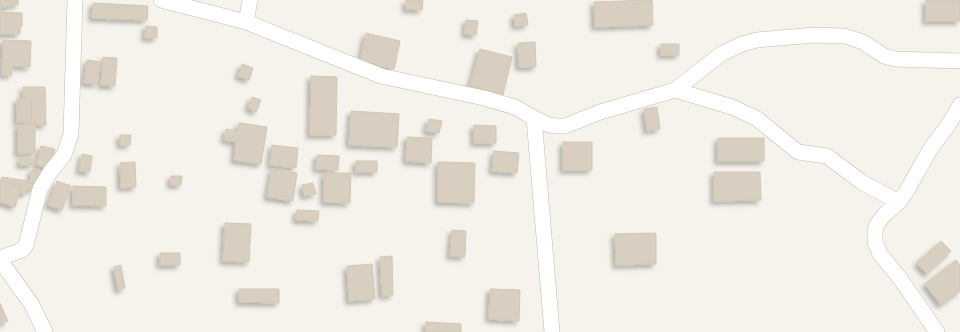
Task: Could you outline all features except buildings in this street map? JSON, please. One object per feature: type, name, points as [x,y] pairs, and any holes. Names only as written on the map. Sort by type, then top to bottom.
[{"type":"street","points":[[45,332],[32,305],[0,259],[22,250],[26,245],[40,189],[51,171],[64,155],[71,134],[75,0]]},
{"type":"street","points":[[246,22],[250,0]]},
{"type":"street","points":[[165,1],[246,22],[381,76],[484,98],[515,108],[549,125],[565,126],[600,112],[675,90],[721,54],[742,44],[757,40],[815,34],[845,36],[863,42],[884,56],[894,59],[960,61]]},
{"type":"street","points":[[675,90],[732,107],[750,116],[798,152],[827,156],[853,176],[899,202]]},
{"type":"street","points":[[937,332],[877,248],[875,231],[877,224],[884,214],[899,202],[930,148],[949,124],[960,105]]},
{"type":"street","points":[[534,118],[552,332]]}]
